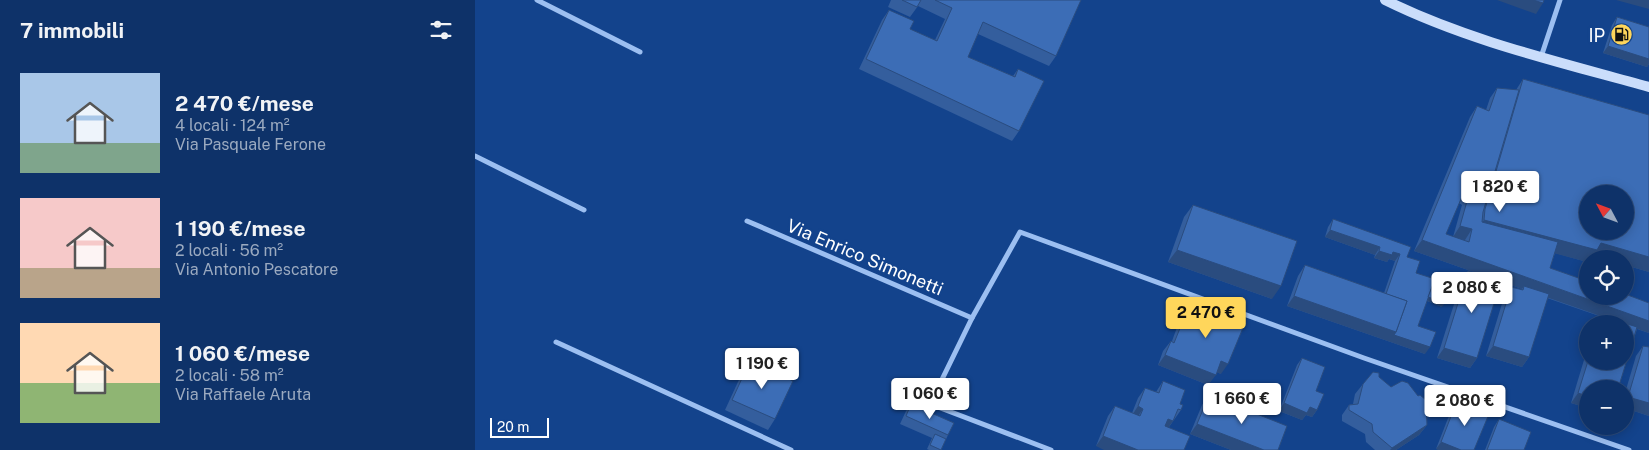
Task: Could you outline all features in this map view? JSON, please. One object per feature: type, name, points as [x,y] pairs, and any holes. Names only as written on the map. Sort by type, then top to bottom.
[{"type":"main road","points":[[1385,0],[1427,21],[1541,57],[1649,87]]},
{"type":"street","points":[[537,0],[640,52]]},
{"type":"street","points":[[1541,57],[1560,0]]},
{"type":"street","points":[[475,156],[584,210]]},
{"type":"street","name":"Via Enrico Simonetti","points":[[747,221],[972,318]]},
{"type":"street","points":[[1051,450],[930,404],[972,318],[1020,232],[1363,358],[1629,450]]},
{"type":"street","points":[[556,342],[791,450]]},
{"type":"building","points":[[902,0],[921,0],[917,7]]},
{"type":"building","points":[[935,0],[1081,0],[1056,56],[983,22],[968,57],[1015,77],[1018,69],[1044,81],[1019,131],[866,59],[889,10],[914,21],[910,29],[937,41],[952,8]]},
{"type":"building","points":[[1533,0],[1544,0],[1543,3]]},
{"type":"building","points":[[1617,17],[1649,27],[1649,59],[1608,46]]},
{"type":"building","points":[[1523,79],[1649,115],[1649,257],[1634,253],[1634,250],[1625,250],[1601,243],[1597,250],[1484,220],[1485,209]]},
{"type":"building","points":[[1497,88],[1519,90],[1483,212],[1482,222],[1558,242],[1550,268],[1579,278],[1579,296],[1422,240],[1477,106],[1489,111]],"holes":[[[1464,192],[1469,194],[1460,226],[1472,229],[1469,242],[1446,234]]]},
{"type":"building","points":[[1193,205],[1297,241],[1281,286],[1177,250]]},
{"type":"building","points":[[1333,219],[1411,247],[1407,257],[1420,261],[1416,273],[1435,279],[1418,326],[1436,332],[1430,347],[1394,335],[1407,301],[1386,294],[1400,254],[1393,252],[1392,255],[1379,251],[1380,247],[1330,230]]},
{"type":"building","points":[[1305,265],[1407,301],[1396,332],[1294,296]]},
{"type":"building","points":[[1468,271],[1501,281],[1477,358],[1444,348]]},
{"type":"building","points":[[1434,277],[1452,283],[1445,303],[1428,297],[1435,279]]},
{"type":"building","points":[[1524,286],[1549,294],[1529,357],[1493,346],[1511,287],[1523,290]]},
{"type":"building","points":[[1634,297],[1649,303],[1649,321],[1604,305],[1634,305]]},
{"type":"building","points":[[1191,301],[1245,323],[1228,364],[1221,361],[1216,375],[1165,355],[1171,341],[1174,343]]},
{"type":"building","points":[[1634,326],[1637,327],[1634,337]]},
{"type":"building","points":[[1643,346],[1649,347],[1649,403],[1634,399],[1633,380]]},
{"type":"building","points":[[1302,358],[1325,367],[1316,391],[1324,394],[1317,410],[1310,407],[1307,413],[1284,403]]},
{"type":"building","points":[[750,361],[793,381],[775,419],[732,400]]},
{"type":"building","points":[[1585,370],[1624,370],[1621,380],[1582,380]]},
{"type":"building","points":[[1373,372],[1379,373],[1379,377],[1391,387],[1402,381],[1408,383],[1418,396],[1420,395],[1426,400],[1427,425],[1392,448],[1373,432],[1372,424],[1349,410],[1349,405],[1358,404],[1363,384]]},
{"type":"building","points":[[1163,381],[1185,390],[1180,404],[1183,405],[1181,410],[1178,409],[1173,421],[1168,419],[1165,426],[1190,436],[1184,450],[1138,450],[1103,436],[1115,406],[1140,416],[1143,409],[1138,406],[1145,388],[1159,393]]},
{"type":"building","points":[[1209,395],[1287,426],[1278,450],[1264,450],[1197,424]]},
{"type":"building","points":[[1457,401],[1489,414],[1474,450],[1461,450],[1441,442]]},
{"type":"building","points":[[911,404],[954,423],[948,435],[906,416]]},
{"type":"building","points":[[1499,419],[1531,432],[1524,450],[1487,450]]},
{"type":"building","points":[[935,434],[946,439],[941,450],[930,445]]},
{"type":"place","name":"IP","points":[[1621,35]]}]
